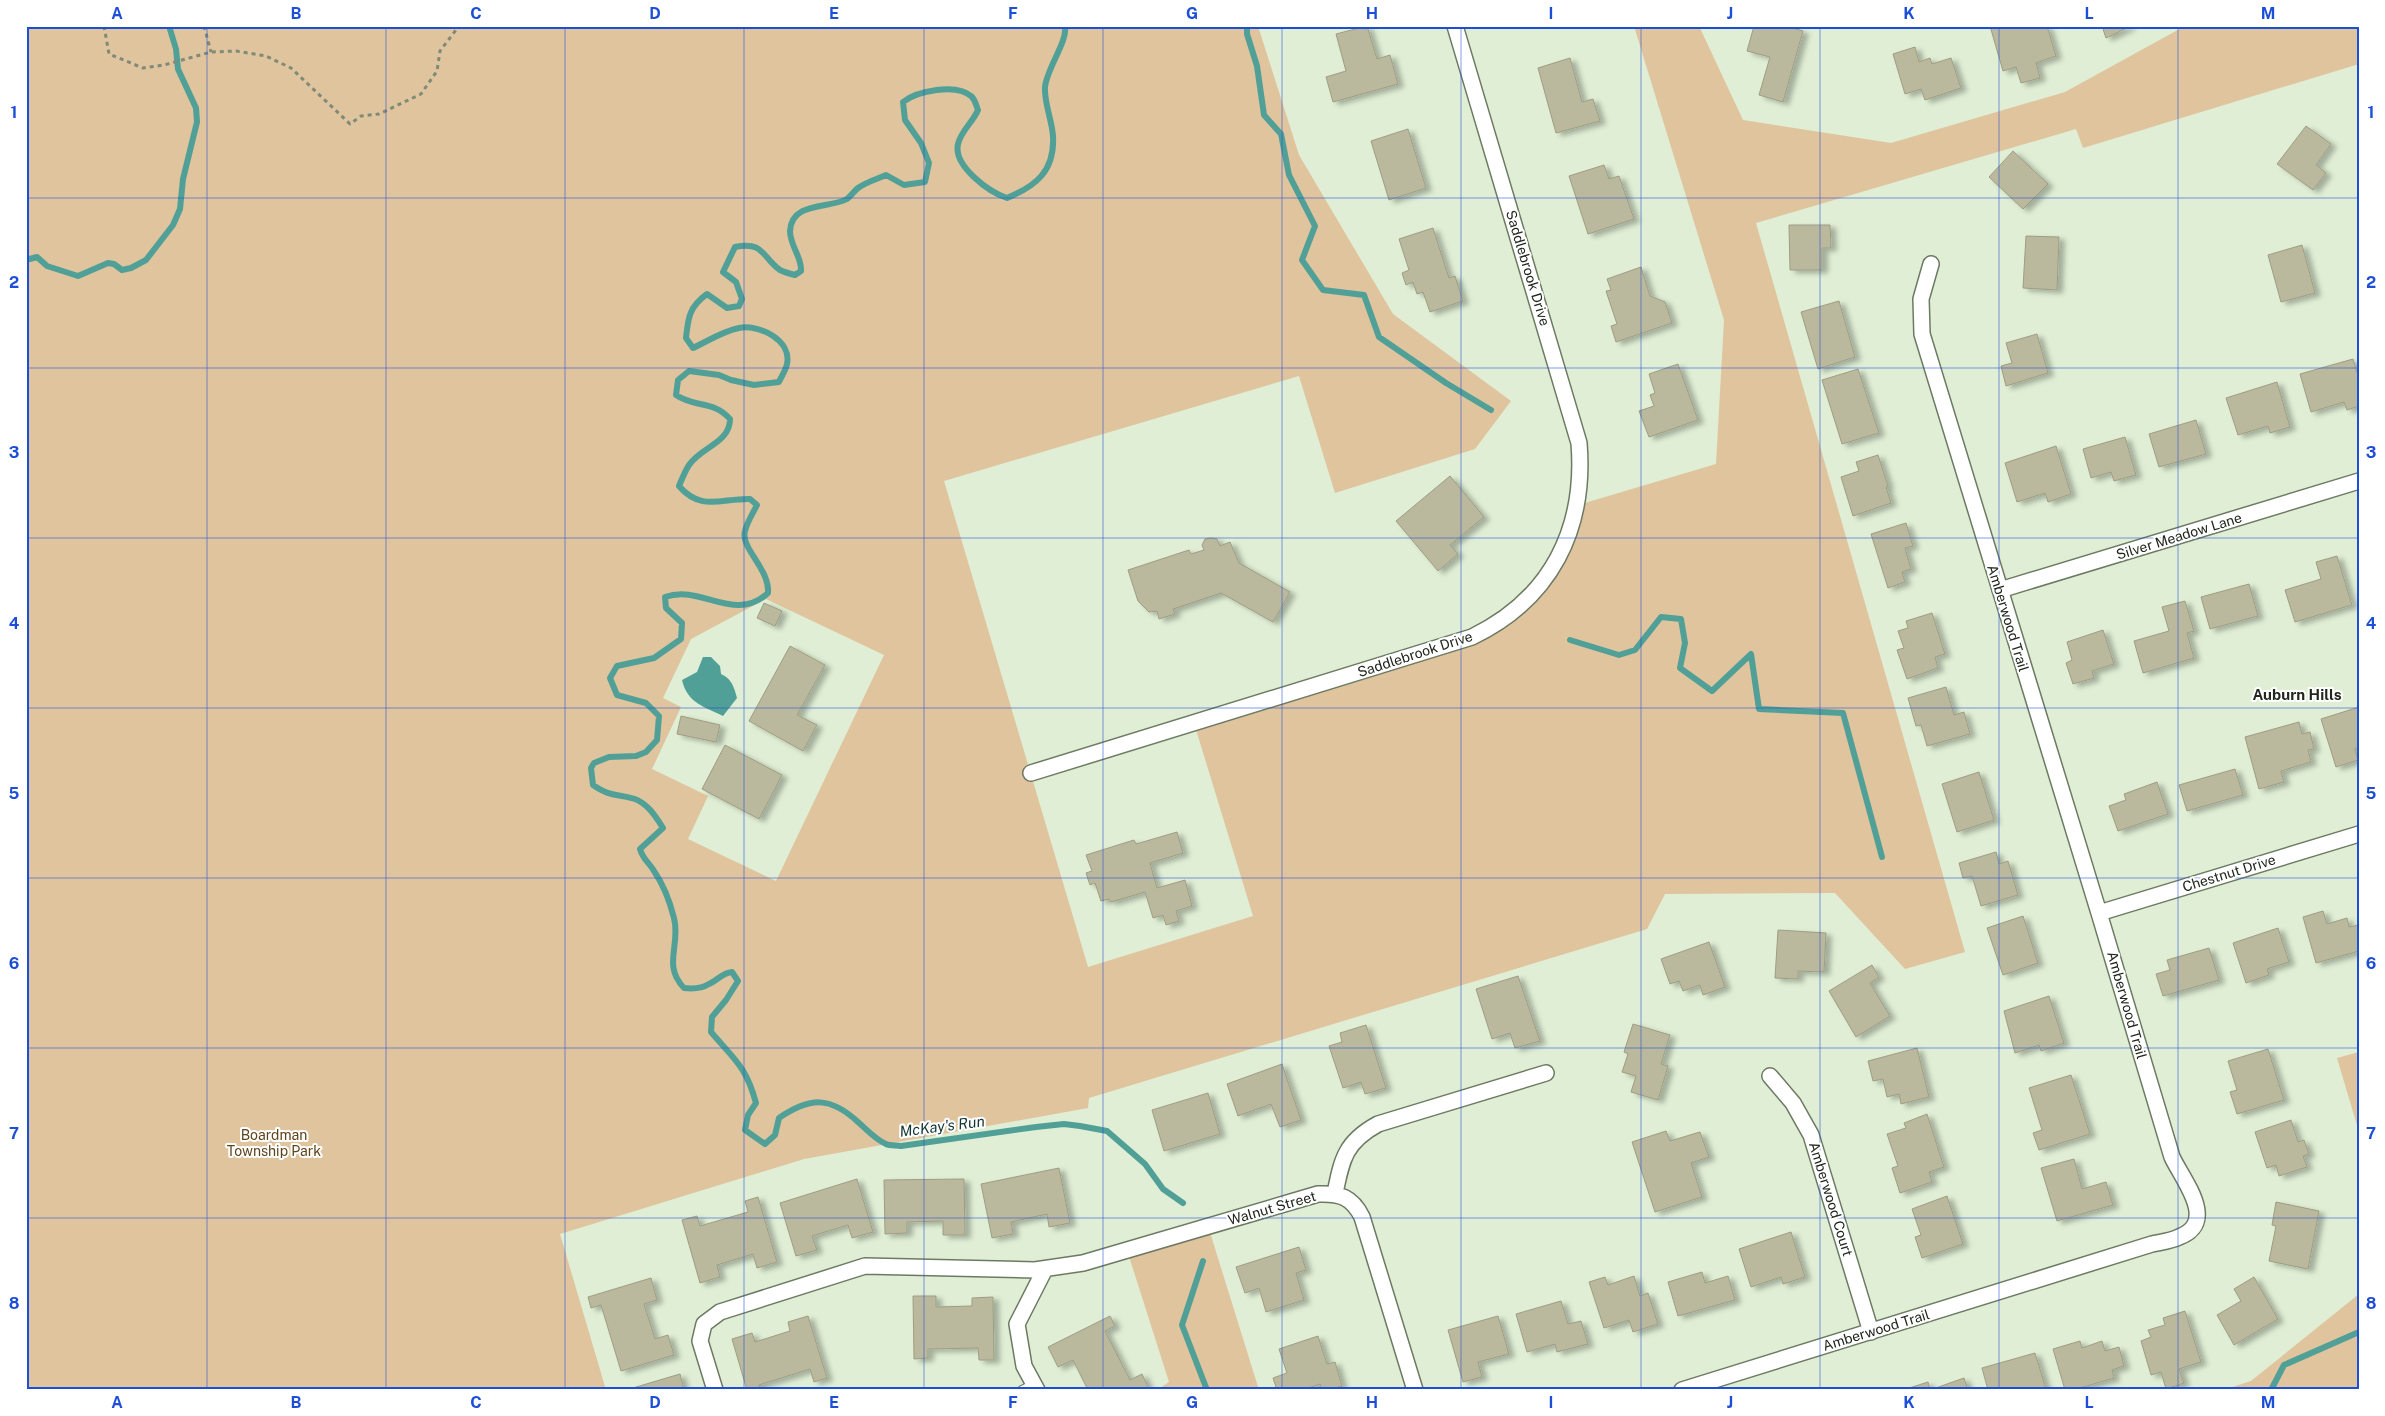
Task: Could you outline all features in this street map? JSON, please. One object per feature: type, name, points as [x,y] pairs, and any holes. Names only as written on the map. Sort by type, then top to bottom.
[{"type":"street","name":"Saddlebrook Drive","points":[[1031,773],[1472,637],[1491,628],[1521,605],[1541,584],[1553,567],[1565,544],[1578,503],[1581,465],[1579,443],[1455,26]]},
{"type":"street","name":"Amberwood Trail","points":[[1682,1390],[2180,1237],[2192,1228],[2196,1218],[2197,1207],[2194,1195],[2180,1174],[2172,1157],[1922,334],[1921,299],[1931,264]]},
{"type":"street","name":"Silver Meadow Lane","points":[[2000,590],[2359,481]]},
{"type":"street","name":"Chestnut Drive","points":[[2099,913],[2359,834]]},
{"type":"street","points":[[1335,1193],[1341,1161],[1351,1145],[1364,1132],[1378,1124],[1546,1073]]},
{"type":"street","name":"Amberwood Court","points":[[1770,1076],[1792,1103],[1811,1135],[1871,1332]]},
{"type":"street","name":"Walnut Street","points":[[715,1390],[700,1341],[704,1324],[720,1312],[865,1266],[1045,1269],[1083,1263],[1318,1194],[1335,1193],[1349,1198],[1362,1217],[1415,1390]]},
{"type":"street","points":[[1031,1388],[1024,1366],[1017,1324],[1045,1269]]},
{"type":"path","points":[[104,26],[109,54],[144,68],[164,65],[212,52],[236,51],[266,56],[291,68],[350,124],[361,116],[379,114],[421,94],[437,71],[440,51],[459,26]]},
{"type":"path","points":[[204,26],[212,52]]},
{"type":"green space","name":"Boardman Township Park","points":[[26,26],[1258,26],[1299,155],[1393,314],[1511,401],[1475,449],[1335,493],[1299,376],[944,481],[1088,967],[1253,916],[1194,723],[1452,645],[1527,600],[1578,505],[1716,464],[1724,320],[1634,26],[1699,26],[1743,120],[1891,143],[2065,92],[2185,26],[2359,26],[2359,64],[2083,148],[2076,129],[1756,223],[1965,952],[1905,969],[1835,893],[1665,894],[1647,929],[1089,1098],[1088,1108],[804,1159],[560,1234],[606,1390],[26,1390]],"holes":[[[766,599],[884,655],[776,881],[688,839],[708,796],[652,769],[681,707],[663,698],[691,639]]]},
{"type":"green space","points":[[2359,1052],[2359,1132],[2337,1058]]},
{"type":"green space","points":[[1208,1226],[1259,1390],[1157,1390],[1169,1382],[1127,1250]]},
{"type":"green space","points":[[2359,1294],[2359,1390],[2223,1390],[2251,1381]]},
{"type":"water","points":[[703,657],[711,657],[720,666],[721,674],[730,681],[735,690],[737,698],[723,716],[703,707],[692,699],[684,688],[682,680],[697,672]]},
{"type":"building","points":[[1367,26],[1377,59],[1390,55],[1398,84],[1333,102],[1326,77],[1346,71],[1336,34]]},
{"type":"building","points":[[1754,26],[1785,26],[1803,31],[1783,102],[1759,95],[1770,57],[1747,51]]},
{"type":"building","points":[[1990,26],[2047,26],[2056,56],[2036,63],[2040,78],[2021,83],[2016,67],[2003,71]]},
{"type":"building","points":[[2102,26],[2131,26],[2106,38]]},
{"type":"building","points":[[1915,47],[1919,62],[1930,58],[1932,64],[1951,58],[1961,88],[1925,100],[1921,89],[1905,94],[1893,54]]},
{"type":"building","points":[[1570,58],[1582,102],[1593,99],[1600,121],[1556,133],[1538,68]]},
{"type":"building","points":[[2306,126],[2331,144],[2316,165],[2326,173],[2313,190],[2277,164]]},
{"type":"building","points":[[1408,129],[1426,188],[1389,200],[1371,141]]},
{"type":"building","points":[[2013,151],[2048,184],[2023,209],[1989,177]]},
{"type":"building","points":[[1604,165],[1609,179],[1619,176],[1634,219],[1588,234],[1569,176]]},
{"type":"building","points":[[1789,225],[1830,225],[1831,248],[1822,248],[1822,270],[1790,270]]},
{"type":"building","points":[[1433,228],[1449,278],[1455,276],[1463,301],[1430,312],[1423,292],[1417,294],[1413,282],[1406,285],[1402,273],[1409,270],[1399,239]]},
{"type":"building","points":[[2026,236],[2059,237],[2057,290],[2023,288]]},
{"type":"building","points":[[2302,245],[2315,293],[2281,302],[2268,255]]},
{"type":"building","points":[[1641,267],[1650,296],[1665,302],[1672,323],[1616,342],[1611,326],[1617,324],[1606,291],[1611,290],[1607,279]]},
{"type":"building","points":[[1839,301],[1855,357],[1818,369],[1801,312]]},
{"type":"building","points":[[2037,334],[2048,373],[2006,386],[2001,366],[2012,363],[2006,343]]},
{"type":"building","points":[[2353,359],[2359,379],[2359,406],[2347,410],[2344,402],[2311,412],[2300,374]]},
{"type":"building","points":[[1678,364],[1698,420],[1649,437],[1639,411],[1654,406],[1650,395],[1655,393],[1649,374]]},
{"type":"building","points":[[1858,369],[1879,433],[1842,444],[1822,380]]},
{"type":"building","points":[[2277,382],[2290,427],[2270,433],[2268,426],[2238,435],[2226,398]]},
{"type":"building","points":[[2196,420],[2206,454],[2159,467],[2149,434]]},
{"type":"building","points":[[2125,437],[2136,475],[2114,481],[2111,472],[2091,478],[2083,449]]},
{"type":"building","points":[[2056,446],[2071,494],[2048,502],[2045,493],[2017,502],[2005,463]]},
{"type":"building","points":[[1878,455],[1888,486],[1886,487],[1891,503],[1853,516],[1841,477],[1859,471],[1856,462]]},
{"type":"building","points":[[1450,476],[1484,517],[1450,545],[1458,554],[1438,571],[1396,521]]},
{"type":"building","points":[[1906,523],[1913,546],[1905,548],[1911,569],[1902,572],[1905,582],[1888,588],[1871,534]]},
{"type":"building","points":[[1205,539],[1217,539],[1220,546],[1230,542],[1239,563],[1290,592],[1273,622],[1221,593],[1173,609],[1175,614],[1159,619],[1157,611],[1149,612],[1138,601],[1128,570],[1189,550],[1191,554],[1204,550],[1202,545]]},
{"type":"building","points":[[2337,556],[2352,605],[2295,622],[2285,590],[2321,579],[2316,562]]},
{"type":"building","points":[[2249,584],[2258,616],[2210,629],[2201,597]]},
{"type":"building","points":[[2185,601],[2194,631],[2187,633],[2194,658],[2143,673],[2134,641],[2169,631],[2162,607]]},
{"type":"building","points":[[764,603],[782,611],[775,626],[757,618]]},
{"type":"building","points":[[1932,613],[1945,654],[1935,657],[1938,668],[1907,679],[1897,650],[1904,648],[1898,631],[1908,628],[1906,621]]},
{"type":"building","points":[[2103,630],[2114,664],[2092,671],[2094,678],[2073,684],[2066,663],[2072,660],[2067,642]]},
{"type":"building","points":[[790,646],[825,665],[797,715],[817,725],[803,751],[749,721]]},
{"type":"building","points":[[1946,687],[1954,715],[1964,712],[1970,734],[1927,746],[1921,725],[1916,726],[1908,698]]},
{"type":"building","points":[[2359,707],[2359,748],[2355,749],[2358,760],[2336,767],[2321,719]]},
{"type":"building","points":[[681,716],[720,725],[716,742],[677,734]]},
{"type":"building","points":[[2299,722],[2302,734],[2310,732],[2314,749],[2308,750],[2311,762],[2281,771],[2284,782],[2259,789],[2245,737]]},
{"type":"building","points":[[725,745],[782,775],[759,819],[702,789]]},
{"type":"building","points":[[2235,769],[2243,795],[2187,811],[2179,785]]},
{"type":"building","points":[[1979,772],[1994,820],[1957,832],[1942,784]]},
{"type":"building","points":[[2157,782],[2168,814],[2118,831],[2109,806],[2126,800],[2124,794]]},
{"type":"building","points":[[1177,832],[1183,853],[1150,863],[1157,888],[1185,880],[1192,906],[1176,911],[1179,921],[1166,925],[1163,915],[1153,918],[1145,892],[1111,902],[1109,899],[1101,901],[1095,883],[1090,885],[1086,873],[1092,871],[1086,855],[1134,840],[1136,844]]},
{"type":"building","points":[[1996,852],[1999,864],[2008,861],[2018,895],[1981,906],[1972,876],[1963,878],[1959,863]]},
{"type":"building","points":[[2323,911],[2327,924],[2347,918],[2349,927],[2359,925],[2359,951],[2316,963],[2303,917]]},
{"type":"building","points":[[2023,916],[2038,963],[2003,975],[1987,928]]},
{"type":"building","points":[[2278,928],[2289,962],[2267,969],[2269,975],[2246,983],[2233,943]]},
{"type":"building","points":[[1778,930],[1826,933],[1824,972],[1798,971],[1798,979],[1775,978]]},
{"type":"building","points":[[1709,942],[1725,987],[1703,995],[1700,985],[1683,991],[1679,981],[1670,984],[1661,959]]},
{"type":"building","points":[[2209,948],[2219,980],[2163,996],[2156,974],[2170,970],[2167,960]]},
{"type":"building","points":[[1872,965],[1879,977],[1870,983],[1890,1016],[1856,1037],[1829,991]]},
{"type":"building","points":[[1518,976],[1540,1041],[1515,1048],[1510,1033],[1492,1039],[1476,989]]},
{"type":"building","points":[[2049,996],[2064,1043],[2041,1051],[2039,1045],[2015,1053],[2004,1011]]},
{"type":"building","points":[[1633,1024],[1670,1035],[1661,1064],[1668,1066],[1658,1100],[1631,1092],[1636,1076],[1622,1072],[1628,1054],[1624,1052]]},
{"type":"building","points":[[1366,1025],[1386,1088],[1365,1094],[1361,1082],[1343,1088],[1329,1046],[1342,1042],[1340,1033]]},
{"type":"building","points":[[1917,1048],[1929,1097],[1901,1104],[1899,1094],[1887,1097],[1883,1079],[1873,1081],[1868,1061]]},
{"type":"building","points":[[2268,1049],[2284,1100],[2237,1114],[2230,1092],[2237,1090],[2228,1061]]},
{"type":"building","points":[[1282,1064],[1301,1120],[1280,1127],[1271,1104],[1238,1116],[1227,1084]]},
{"type":"building","points":[[2071,1075],[2090,1134],[2039,1150],[2033,1133],[2042,1130],[2029,1088]]},
{"type":"building","points":[[1208,1093],[1220,1134],[1164,1151],[1152,1110]]},
{"type":"building","points":[[1927,1114],[1944,1167],[1929,1172],[1932,1182],[1900,1193],[1892,1168],[1898,1166],[1887,1134],[1906,1128],[1904,1123]]},
{"type":"building","points":[[2291,1120],[2298,1142],[2304,1140],[2309,1154],[2303,1156],[2307,1167],[2279,1176],[2276,1165],[2267,1168],[2255,1132]]},
{"type":"building","points":[[1666,1131],[1670,1141],[1700,1132],[1709,1157],[1691,1163],[1702,1197],[1655,1212],[1632,1142]]},
{"type":"building","points":[[2074,1159],[2082,1189],[2106,1182],[2113,1205],[2057,1221],[2041,1168]]},
{"type":"building","points":[[1059,1168],[1070,1223],[1049,1227],[1047,1214],[1011,1222],[1013,1234],[992,1238],[981,1184]]},
{"type":"building","points":[[857,1179],[873,1232],[852,1238],[848,1225],[812,1236],[817,1250],[796,1256],[780,1203]]},
{"type":"building","points":[[964,1179],[965,1235],[943,1235],[943,1221],[907,1222],[907,1233],[885,1234],[884,1180]]},
{"type":"building","points":[[1947,1196],[1963,1244],[1922,1258],[1915,1237],[1921,1235],[1912,1209]]},
{"type":"building","points":[[758,1197],[777,1262],[757,1268],[753,1254],[717,1265],[720,1277],[700,1283],[682,1220],[697,1216],[700,1226],[748,1212],[745,1201]]},
{"type":"building","points":[[2276,1202],[2319,1211],[2308,1269],[2269,1261],[2276,1226],[2272,1225]]},
{"type":"building","points":[[1791,1232],[1805,1277],[1783,1284],[1781,1277],[1751,1287],[1739,1249]]},
{"type":"building","points":[[1299,1247],[1306,1270],[1296,1273],[1304,1300],[1266,1312],[1259,1288],[1245,1293],[1236,1267]]},
{"type":"building","points":[[1702,1272],[1705,1283],[1728,1276],[1735,1300],[1678,1316],[1668,1282]]},
{"type":"building","points":[[1634,1276],[1640,1296],[1648,1293],[1658,1324],[1633,1332],[1629,1320],[1604,1328],[1589,1282],[1605,1277],[1608,1285]]},
{"type":"building","points":[[2254,1277],[2278,1319],[2234,1345],[2217,1315],[2241,1301],[2234,1289]]},
{"type":"building","points":[[651,1278],[657,1300],[644,1304],[655,1339],[668,1335],[674,1355],[621,1371],[601,1305],[591,1308],[588,1297]]},
{"type":"building","points":[[913,1296],[936,1296],[936,1307],[972,1306],[972,1298],[993,1297],[994,1360],[979,1360],[978,1348],[928,1349],[928,1358],[914,1359]]},
{"type":"building","points":[[1561,1301],[1568,1324],[1581,1321],[1588,1344],[1557,1352],[1555,1344],[1527,1352],[1516,1314]]},
{"type":"building","points":[[2185,1311],[2201,1362],[2179,1369],[2184,1383],[2166,1389],[2161,1372],[2151,1375],[2141,1341],[2151,1337],[2148,1330],[2165,1325],[2163,1318]]},
{"type":"building","points":[[808,1316],[827,1378],[814,1382],[810,1369],[759,1385],[760,1390],[747,1390],[732,1339],[752,1333],[755,1342],[790,1331],[788,1322]]},
{"type":"building","points":[[1110,1316],[1115,1326],[1105,1331],[1130,1380],[1142,1374],[1148,1387],[1143,1390],[1088,1390],[1073,1360],[1058,1367],[1048,1347]]},
{"type":"building","points":[[1498,1316],[1509,1354],[1478,1362],[1482,1377],[1463,1382],[1448,1330]]},
{"type":"building","points":[[1318,1336],[1327,1364],[1335,1362],[1342,1386],[1322,1390],[1320,1384],[1303,1390],[1277,1390],[1273,1378],[1287,1373],[1279,1349]]},
{"type":"building","points":[[2080,1341],[2082,1348],[2102,1341],[2105,1351],[2119,1347],[2124,1366],[2112,1370],[2114,1378],[2073,1390],[2065,1390],[2053,1349]]},
{"type":"building","points":[[2035,1353],[2046,1389],[1988,1390],[1982,1368]]},
{"type":"building","points":[[680,1374],[684,1390],[626,1390]]},
{"type":"building","points":[[1964,1378],[1968,1390],[1930,1390]]},
{"type":"building","points":[[1928,1382],[1930,1390],[1906,1390],[1906,1389]]},
{"type":"waterway","points":[[26,260],[37,257],[47,266],[78,276],[108,263],[114,264],[122,270],[131,268],[146,260],[173,225],[180,209],[183,179],[197,122],[196,108],[178,69],[176,49],[169,26]]},
{"type":"waterway","name":"McKay's Run","points":[[1065,26],[1061,47],[1049,72],[1045,87],[1053,136],[1051,159],[1042,176],[1035,182],[1007,198],[982,184],[967,169],[961,161],[958,152],[960,139],[978,110],[974,99],[964,92],[947,89],[917,95],[903,102],[905,120],[921,143],[929,163],[925,182],[904,185],[886,175],[861,186],[847,199],[804,210],[797,215],[792,221],[790,231],[801,266],[801,271],[795,275],[780,270],[757,248],[752,246],[735,247],[723,272],[736,282],[742,299],[739,306],[727,308],[707,294],[693,308],[690,313],[686,338],[693,348],[727,331],[747,327],[764,331],[772,336],[779,341],[787,355],[787,364],[779,382],[754,385],[731,380],[719,375],[689,371],[678,380],[676,395],[690,402],[717,409],[730,419],[729,427],[725,434],[694,459],[679,486],[695,499],[712,502],[750,499],[757,505],[747,524],[745,538],[765,576],[768,593],[755,602],[743,605],[730,604],[692,595],[679,594],[665,597],[666,608],[682,623],[681,639],[654,658],[617,666],[610,678],[617,695],[646,703],[659,716],[657,740],[646,752],[636,756],[609,757],[594,763],[591,768],[593,785],[610,794],[640,801],[651,811],[663,828],[640,849],[666,893],[674,918],[676,928],[673,954],[674,971],[684,988],[706,986],[725,974],[732,972],[738,981],[712,1017],[711,1032],[743,1071],[752,1090],[756,1103],[748,1115],[745,1130],[765,1144],[775,1135],[779,1118],[800,1106],[820,1102],[838,1107],[886,1144],[901,1146],[1036,1127],[1064,1124],[1080,1126],[1107,1131],[1145,1164],[1163,1189],[1183,1203]]},
{"type":"waterway","points":[[1247,26],[1247,34],[1257,66],[1264,115],[1281,134],[1289,175],[1315,226],[1302,260],[1323,290],[1364,295],[1379,337],[1446,383],[1491,410]]},
{"type":"waterway","points":[[1570,640],[1619,655],[1635,650],[1661,617],[1681,619],[1685,643],[1680,668],[1712,691],[1751,654],[1759,709],[1843,713],[1882,857]]},
{"type":"waterway","name":"McKay's Run","points":[[1203,1261],[1182,1325],[1207,1390]]},
{"type":"waterway","points":[[2271,1390],[2284,1365],[2359,1332]]},
{"type":"district","name":"Auburn Hills","points":[[2297,694]]}]
